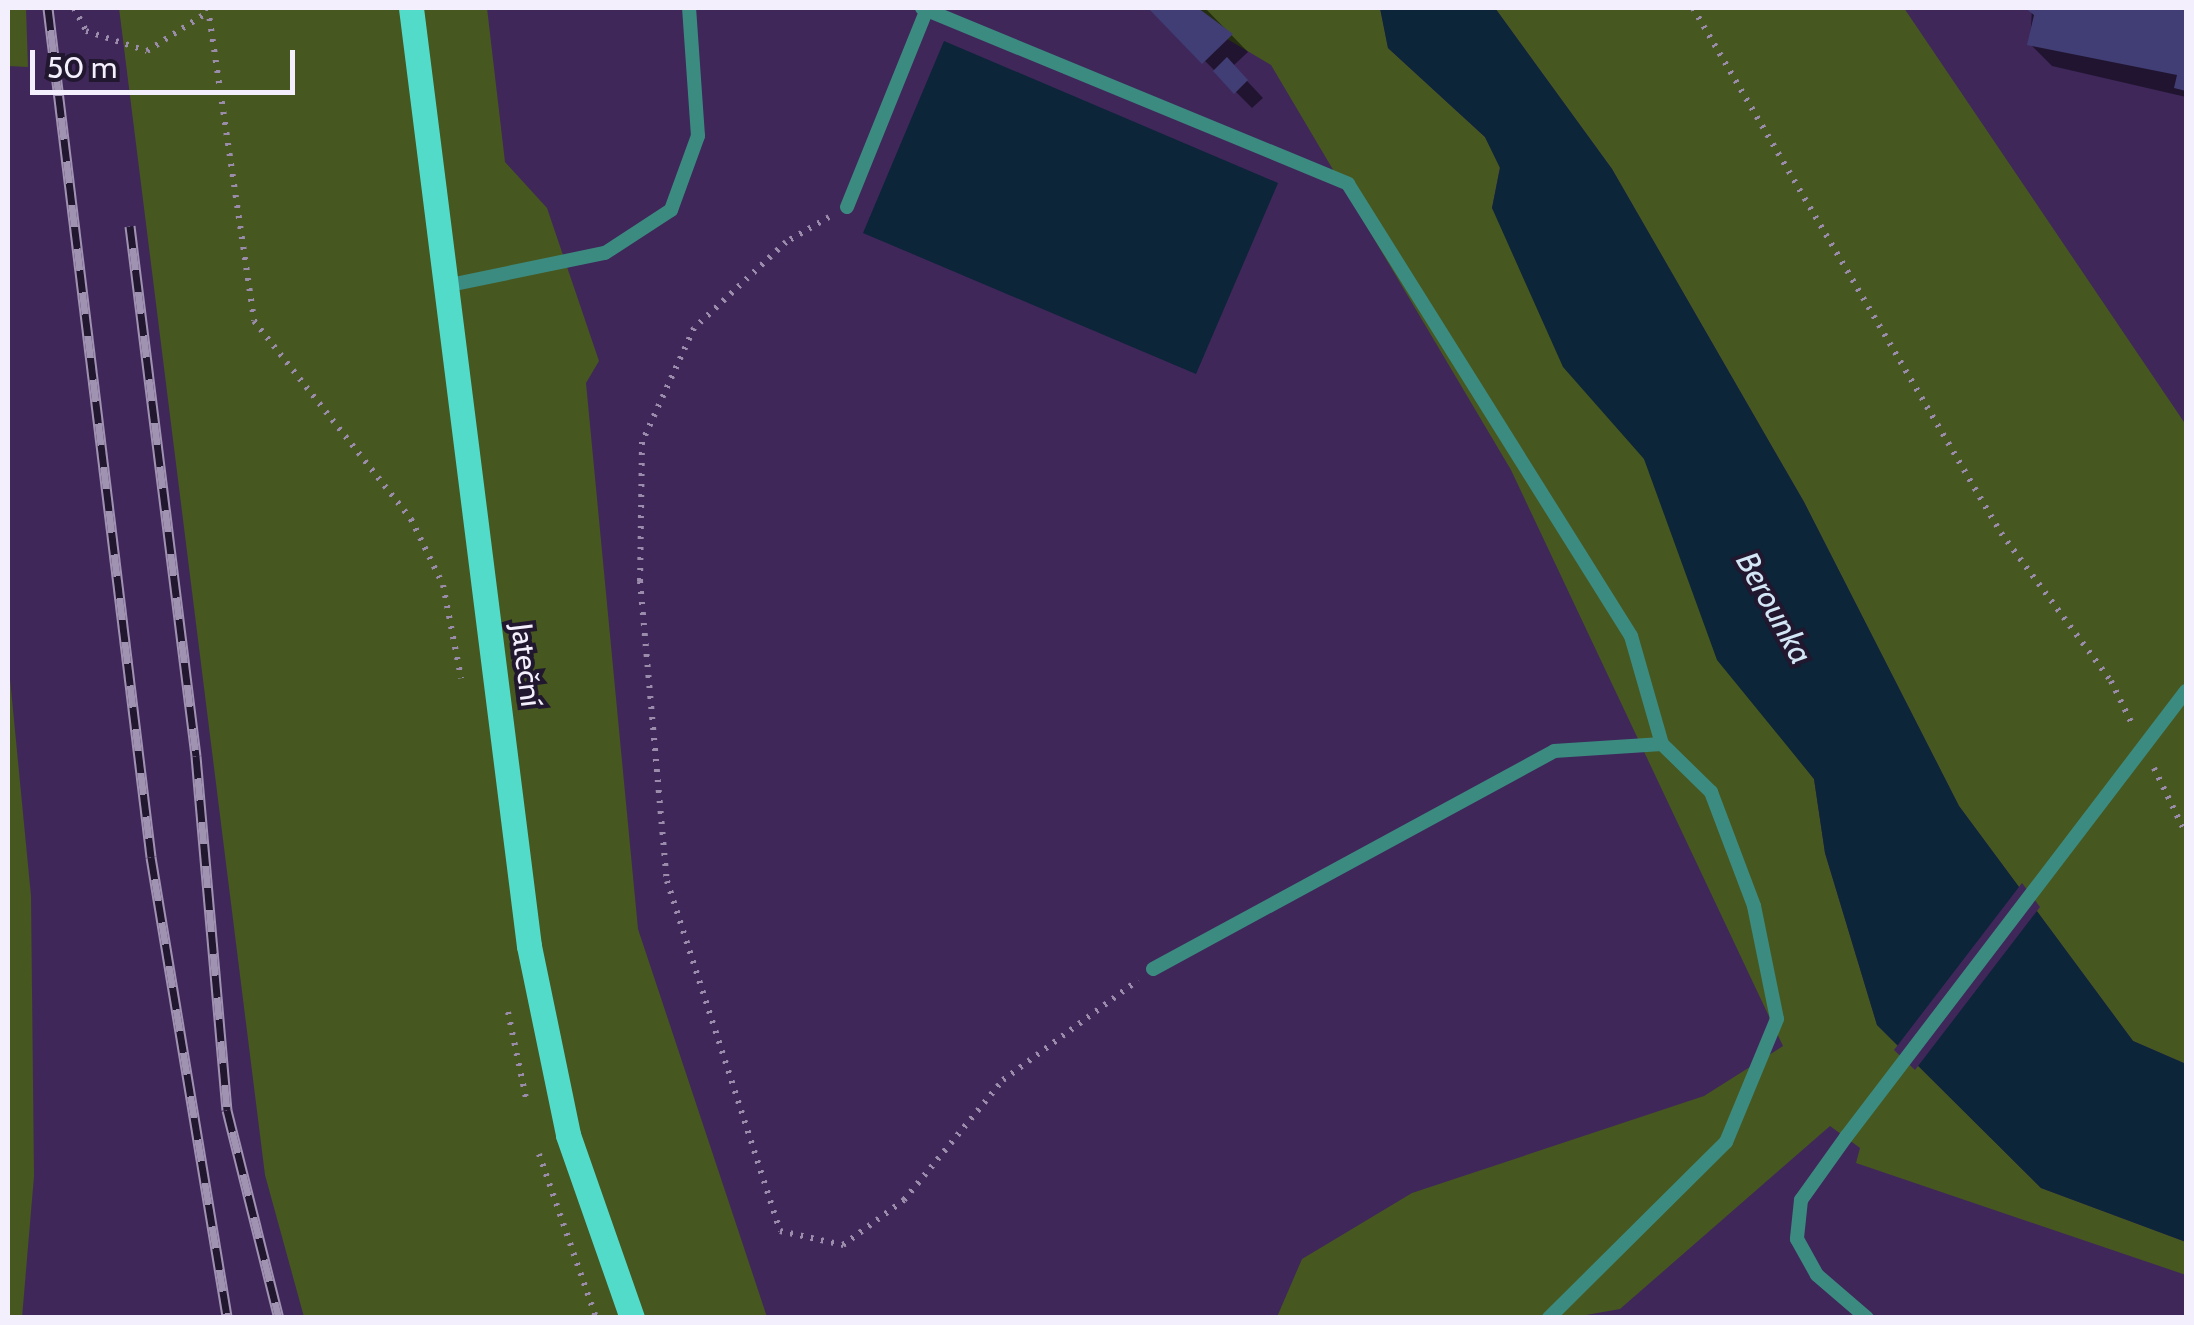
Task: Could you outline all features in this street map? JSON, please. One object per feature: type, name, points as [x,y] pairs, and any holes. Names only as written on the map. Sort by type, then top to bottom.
[{"type":"main road","name":"Jateční","points":[[411,8],[444,286],[546,1040],[632,1318]]},
{"type":"lane","points":[[444,286],[606,253],[671,210],[698,136],[689,8]]},
{"type":"lane","points":[[847,207],[925,8],[1348,184],[1631,636],[1662,744],[1711,792],[1754,906],[1776,1019],[1726,1142],[1549,1318]]},
{"type":"lane","points":[[1868,1318],[1816,1276],[1797,1239],[1800,1200],[2186,691]]},
{"type":"lane","points":[[1153,969],[1554,751],[1662,744]]},
{"type":"path","points":[[74,8],[86,30],[147,51],[208,10],[254,321],[411,520],[443,586],[464,697]]},
{"type":"path","points":[[1693,8],[2001,533],[2112,681],[2136,731]]},
{"type":"path","points":[[847,207],[786,242],[694,328],[642,442],[640,581],[667,882],[780,1230],[843,1245],[904,1200],[1003,1080],[1153,969]]},
{"type":"path","points":[[2144,748],[2186,834]]},
{"type":"path","points":[[507,1004],[529,1112]]},
{"type":"path","points":[[538,1148],[596,1318]]},
{"type":"green space","points":[[8,8],[26,8],[28,67],[8,66]]},
{"type":"green space","points":[[119,8],[487,8],[505,162],[547,208],[599,361],[586,383],[638,929],[767,1317],[304,1317],[265,1175]]},
{"type":"green space","points":[[1175,8],[1380,8],[1388,48],[1485,137],[1500,167],[1492,208],[1644,459],[1788,746],[1814,779],[1825,853],[1877,1025],[2041,1188],[2186,1242],[2186,1275],[1856,1163],[1860,1148],[1830,1126],[1620,1309],[1569,1318],[1277,1317],[1302,1259],[1412,1193],[1704,1096],[1783,1046],[1511,470],[1271,65]]},
{"type":"green space","points":[[1495,8],[1904,8],[2186,425],[2186,1064],[2133,1041],[1959,806],[1804,502],[1612,169]]},
{"type":"green space","points":[[8,658],[31,896],[34,1176],[22,1318],[8,1317]]},
{"type":"water","name":"Berounka","points":[[1380,8],[1495,8],[1612,169],[1804,502],[1959,806],[2133,1041],[2186,1064],[2186,1242],[2041,1188],[1877,1025],[1825,853],[1814,779],[1717,660],[1644,459],[1563,367],[1492,208],[1500,168],[1485,137],[1388,48]]},
{"type":"water","points":[[944,41],[1278,183],[1196,374],[863,233]]},
{"type":"pier","points":[[2022,883],[2040,907],[1915,1070],[1894,1050]]},
{"type":"building","points":[[1148,8],[1198,8],[1233,34],[1202,64]]},
{"type":"building","points":[[2025,8],[2186,8],[2186,91],[2174,88],[2177,75],[2027,45],[2034,15]]},
{"type":"building","points":[[1227,57],[1248,80],[1234,94],[1213,71]]},
{"type":"railway","points":[[48,8],[151,857],[227,1318]]},
{"type":"railway","points":[[130,226],[196,756],[227,1110],[279,1318]]}]
